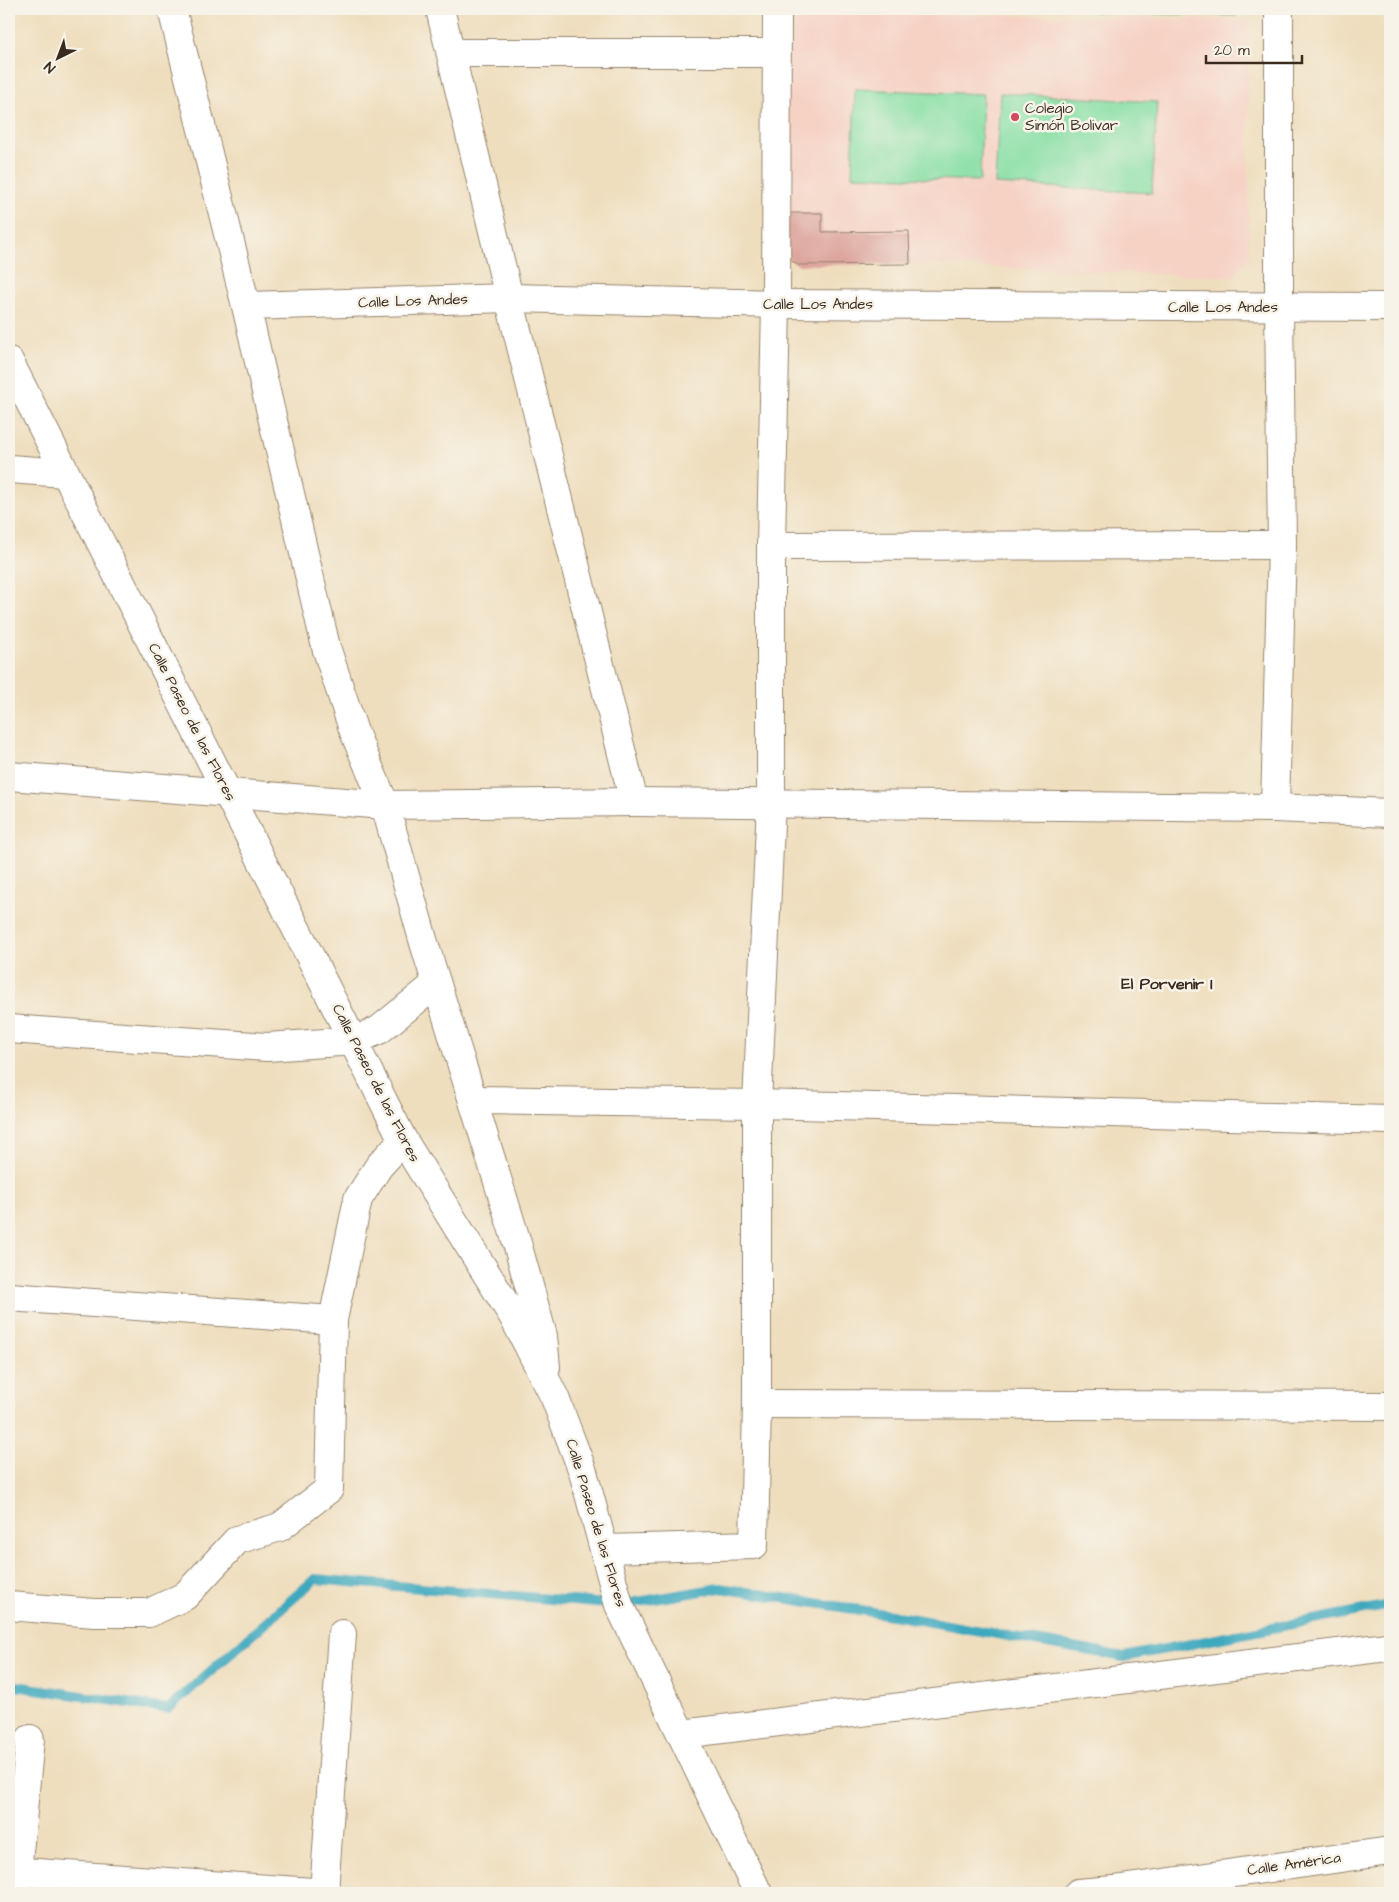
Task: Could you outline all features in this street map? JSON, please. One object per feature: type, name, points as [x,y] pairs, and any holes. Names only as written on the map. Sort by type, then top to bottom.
[{"type":"street","points":[[172,9],[246,306],[326,647],[354,732],[386,805],[436,984],[517,1243],[543,1336],[547,1383]]},
{"type":"street","points":[[440,9],[509,298],[634,802]]},
{"type":"street","points":[[604,1549],[754,1545],[757,1404],[757,1104],[771,803],[771,546],[776,304],[777,9]]},
{"type":"street","points":[[1276,808],[1282,545],[1279,307],[1279,9]]},
{"type":"street","points":[[451,52],[776,53]]},
{"type":"street","name":"Calle Los Andes","points":[[246,306],[509,298],[776,304],[1390,307]]},
{"type":"street","name":"Calle Paseo de las Flores","points":[[9,362],[403,1140],[513,1316],[555,1398],[583,1472],[620,1605],[758,1893]]},
{"type":"street","points":[[9,469],[65,474]]},
{"type":"street","points":[[771,546],[1282,545]]},
{"type":"street","points":[[9,776],[386,805],[634,802],[771,803],[1276,808],[1390,813]]},
{"type":"street","points":[[9,1029],[268,1047],[354,1041],[379,1030],[436,984]]},
{"type":"street","points":[[473,1100],[757,1104],[1390,1120]]},
{"type":"street","points":[[9,1606],[94,1613],[149,1613],[185,1596],[238,1540],[280,1527],[329,1489],[333,1320],[358,1199],[379,1166],[403,1140]]},
{"type":"street","points":[[9,1296],[333,1320]]},
{"type":"street","points":[[757,1404],[1390,1406]]},
{"type":"street","points":[[324,1893],[342,1634]]},
{"type":"street","points":[[682,1734],[1387,1647]]},
{"type":"street","points":[[30,1739],[14,1878],[328,1893]]},
{"type":"street","name":"Calle América","points":[[1078,1893],[1115,1892],[1390,1851]]},
{"type":"shaded area","name":"Colegio Simón Bolivar","points":[[782,12],[1248,20],[1249,257],[1233,277],[910,264],[798,265],[784,256]]},
{"type":"green space","points":[[1093,9],[1236,9],[1236,16],[1093,12]]},
{"type":"green space","points":[[855,89],[983,94],[980,181],[852,176]]},
{"type":"green space","points":[[1000,93],[1157,102],[1152,193],[995,184]]},
{"type":"building","points":[[783,213],[822,213],[822,232],[909,231],[910,264],[798,265],[784,256]]},
{"type":"waterway","points":[[9,1685],[168,1709],[315,1579],[619,1605],[720,1588],[898,1616],[1124,1657],[1390,1605]]},
{"type":"place","name":"Colegio Simón Bolivar","points":[[1015,117]]},
{"type":"district","name":"El Porvenir I","points":[[1167,984]]}]
